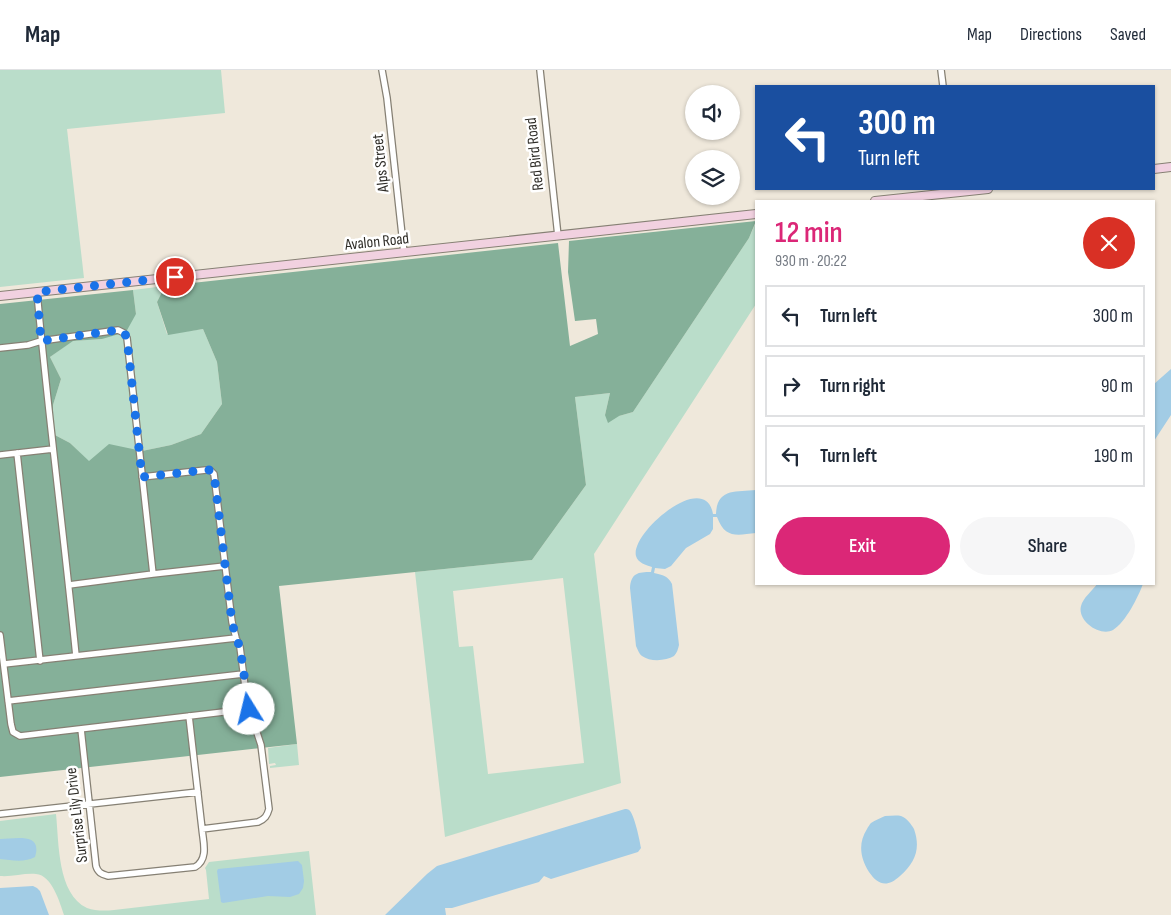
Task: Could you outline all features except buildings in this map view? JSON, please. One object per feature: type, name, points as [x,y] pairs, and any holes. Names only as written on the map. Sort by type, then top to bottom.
[{"type":"main road","points":[[1155,169],[1171,167]]},
{"type":"main road","points":[[883,200],[971,190]]},
{"type":"main road","name":"Avalon Road","points":[[0,296],[755,214]]},
{"type":"street","name":"Alps Street","points":[[382,70],[387,98],[404,253]]},
{"type":"street","name":"Red Bird Road","points":[[540,70],[558,236]]},
{"type":"street","points":[[941,70],[943,85]]},
{"type":"street","points":[[37,292],[52,449],[76,656]]},
{"type":"street","points":[[0,348],[118,330],[124,332],[127,338],[154,574]]},
{"type":"street","points":[[0,455],[52,449]]},
{"type":"street","points":[[17,453],[40,661]]},
{"type":"street","points":[[142,477],[210,470],[216,479],[232,622],[240,647],[249,709],[261,745],[269,809],[265,819],[258,822],[202,829],[189,716]]},
{"type":"street","points":[[69,585],[225,566]]},
{"type":"street","points":[[0,635],[11,724],[13,732],[20,736],[249,709]]},
{"type":"street","points":[[4,664],[236,638]]},
{"type":"street","points":[[8,701],[243,674]]},
{"type":"street","name":"Surprise Lily Drive","points":[[81,729],[98,871],[108,876],[196,867],[203,861],[202,829]]},
{"type":"street","points":[[0,814],[198,792]]},
{"type":"green space","points":[[0,70],[221,70],[225,113],[67,129],[84,278],[0,287]]},
{"type":"green space","points":[[755,221],[749,238],[633,412],[619,416],[608,423],[605,415],[610,393],[575,397],[586,485],[532,560],[279,586],[297,744],[0,777],[0,304],[133,290],[136,314],[126,332],[102,339],[73,341],[50,357],[61,379],[53,405],[53,434],[70,443],[89,461],[109,444],[142,451],[171,445],[201,434],[222,404],[217,362],[203,329],[168,335],[157,302],[165,286],[558,243],[570,346],[598,334],[596,319],[575,321],[568,272],[569,241]]},
{"type":"green space","points":[[755,224],[755,306],[594,554],[621,783],[445,837],[415,572],[532,560],[586,485],[575,397],[610,393],[605,415],[619,416],[633,412],[749,238]],"holes":[[[563,578],[584,763],[488,774],[473,646],[459,647],[453,591]]]},
{"type":"green space","points":[[165,286],[157,302],[167,334],[203,329],[217,362],[222,404],[201,434],[171,445],[89,462],[70,443],[53,434],[53,405],[61,379],[50,357],[72,341],[102,339],[136,314],[133,290]]},
{"type":"green space","points":[[297,744],[299,765],[270,768],[270,766],[276,765],[275,763],[269,764],[268,748]]},
{"type":"green space","points":[[56,814],[59,852],[65,879],[77,901],[87,908],[111,910],[209,899],[205,868],[209,862],[309,851],[316,915],[64,915],[54,890],[47,879],[36,874],[0,876],[0,821]]},
{"type":"water","points":[[1171,369],[1171,415],[1155,439],[1155,383]]},
{"type":"water","points":[[755,490],[755,533],[732,534],[724,529],[717,517],[713,517],[713,529],[710,534],[686,548],[671,566],[665,569],[655,568],[654,573],[665,576],[672,584],[679,645],[675,655],[671,658],[654,660],[645,658],[639,653],[636,646],[630,588],[632,579],[636,574],[651,572],[652,567],[640,562],[636,556],[637,546],[644,533],[669,509],[684,501],[697,498],[707,502],[713,514],[716,514],[720,500],[729,493]]},
{"type":"water","points":[[1096,585],[1143,585],[1127,615],[1118,626],[1108,632],[1096,629],[1082,617],[1081,606]]},
{"type":"water","points":[[625,809],[631,812],[635,821],[641,848],[638,852],[551,879],[544,876],[539,882],[452,908],[445,908],[446,915],[385,915],[437,866]]},
{"type":"water","points":[[885,816],[901,816],[910,823],[916,836],[917,849],[913,861],[905,871],[895,880],[883,883],[876,880],[869,872],[862,856],[861,845],[864,834],[871,823]]},
{"type":"water","points":[[20,838],[31,840],[35,844],[35,857],[22,861],[0,859],[0,839]]},
{"type":"water","points":[[298,861],[302,865],[304,881],[303,888],[299,894],[290,897],[268,896],[221,902],[218,869]]},
{"type":"water","points":[[33,886],[40,891],[49,915],[0,915],[0,888]]},
{"type":"route","points":[[175,277],[37,292],[41,341],[118,330],[124,332],[127,338],[142,477],[206,470],[210,470],[214,474],[232,622],[240,647],[249,709]]}]
